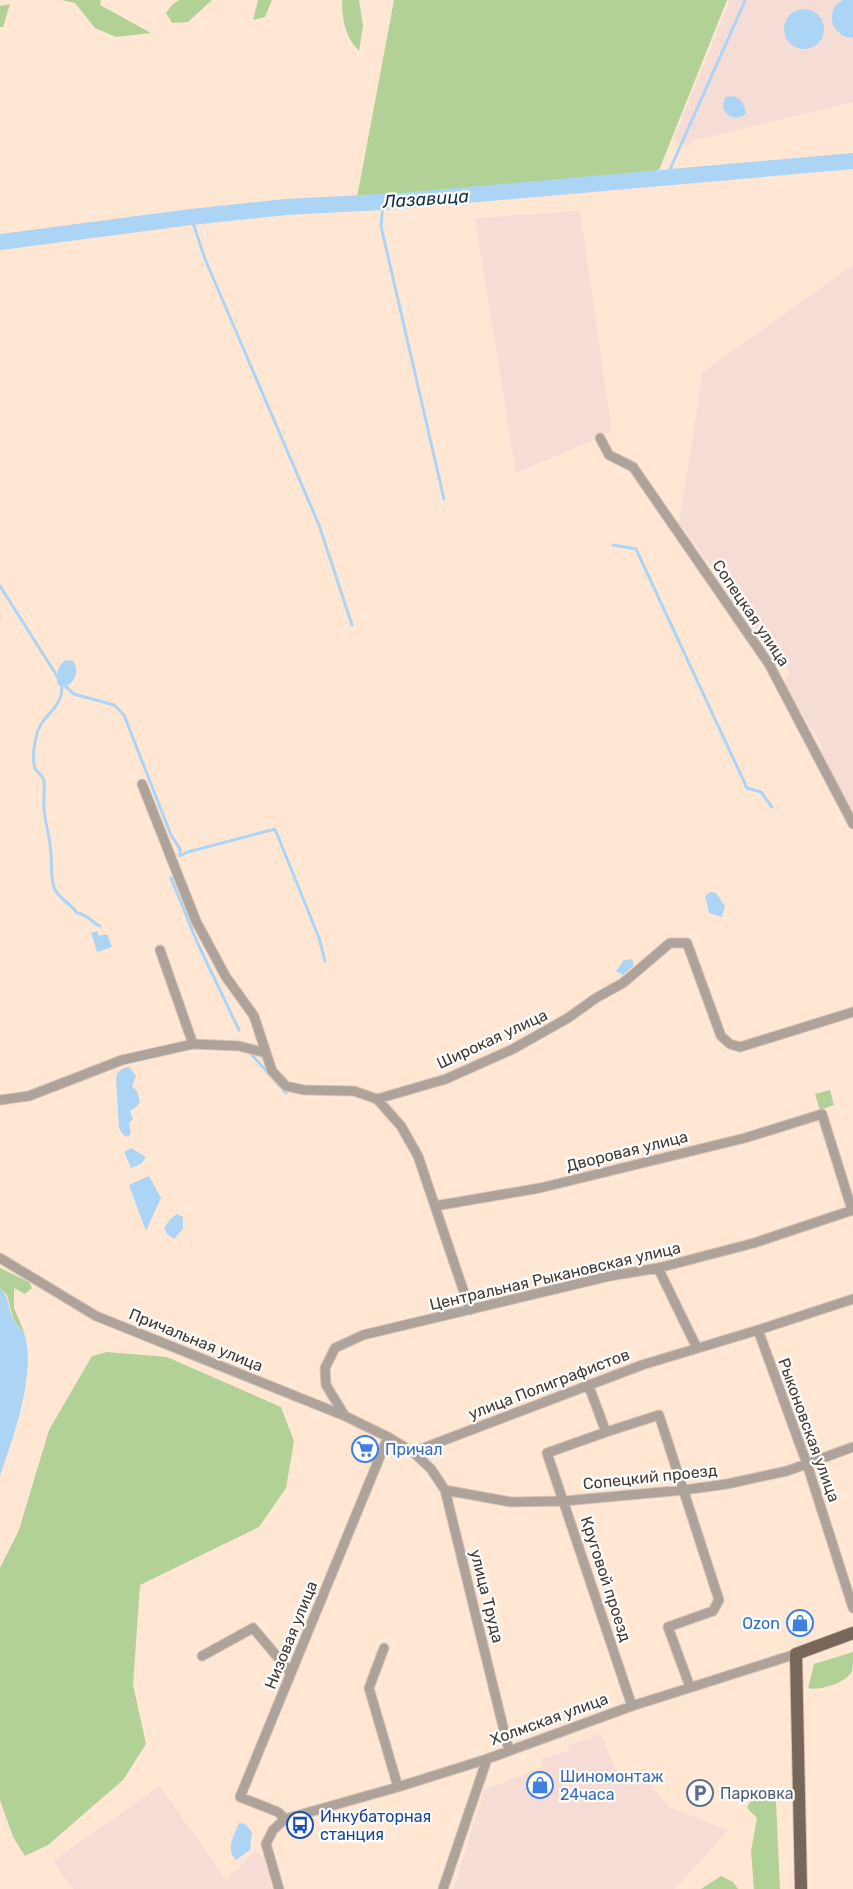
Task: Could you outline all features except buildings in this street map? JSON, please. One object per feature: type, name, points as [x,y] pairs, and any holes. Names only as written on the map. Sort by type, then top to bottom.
[{"type":"main road","name":"Холмская улица","points":[[796,1654],[853,1634]]},
{"type":"main road","points":[[796,1654],[801,1889]]},
{"type":"street","name":"Сопецкая улица","points":[[600,438],[609,455],[633,467],[769,664],[853,824]]},
{"type":"street","points":[[142,784],[196,921],[226,977],[254,1016],[272,1071],[286,1086],[304,1090],[354,1091],[377,1099],[401,1126],[418,1156],[470,1310]]},
{"type":"street","name":"Широкая улица","points":[[377,1099],[446,1079],[513,1049],[623,983],[670,943],[687,943],[721,1036],[730,1044],[740,1047],[853,1012]]},
{"type":"street","points":[[160,950],[193,1044]]},
{"type":"street","points":[[0,1100],[29,1096],[122,1060],[193,1044],[239,1046],[266,1053]]},
{"type":"street","name":"Дворовая улица","points":[[435,1206],[540,1188],[745,1138],[822,1114],[852,1210]]},
{"type":"street","name":"Центральная Рыкановская улица","points":[[345,1416],[326,1385],[325,1368],[335,1348],[363,1335],[610,1276],[657,1269],[754,1243],[852,1210]]},
{"type":"street","name":"Причальная улица","points":[[0,1258],[96,1316],[345,1416],[388,1437],[416,1455]]},
{"type":"street","points":[[657,1269],[697,1348]]},
{"type":"street","points":[[758,1330],[853,1299]]},
{"type":"street","name":"улица Полиграфистов","points":[[416,1455],[588,1384],[758,1330]]},
{"type":"street","name":"Рыконовская улица","points":[[758,1330],[807,1464],[853,1608]]},
{"type":"street","points":[[588,1384],[606,1432]]},
{"type":"street","name":"Круговой проезд","points":[[632,1706],[547,1453],[659,1415],[719,1600],[713,1611],[668,1627],[690,1687]]},
{"type":"street","name":"Низовая улица","points":[[285,1819],[278,1812],[240,1797],[388,1437]]},
{"type":"street","name":"Сопецкий проезд","points":[[445,1490],[511,1502],[564,1501],[684,1490],[728,1484],[787,1471],[853,1447]]},
{"type":"street","name":"улица Труда","points":[[416,1455],[430,1469],[445,1490],[509,1751]]},
{"type":"street","points":[[202,1656],[253,1628],[291,1673]]},
{"type":"street","points":[[384,1648],[369,1688],[398,1787]]},
{"type":"street","name":"Холмская улица","points":[[285,1819],[486,1759],[632,1706],[796,1654]]},
{"type":"street","points":[[443,1889],[486,1759]]},
{"type":"street","points":[[279,1889],[266,1844],[273,1830],[285,1819]]},
{"type":"shaded area","points":[[730,0],[853,0],[853,102],[696,140],[689,146],[673,140]]},
{"type":"shaded area","points":[[580,211],[612,432],[516,473],[475,218]]},
{"type":"shaded area","points":[[853,265],[853,812],[819,752],[823,748],[783,681],[790,673],[679,523],[703,372]]},
{"type":"shaded area","points":[[601,1734],[618,1776],[646,1768],[653,1789],[669,1807],[728,1830],[675,1889],[454,1889],[484,1790],[542,1767],[542,1759],[569,1750],[568,1746]]},
{"type":"shaded area","points":[[160,1786],[226,1880],[256,1851],[264,1858],[272,1889],[73,1889],[53,1861]]},
{"type":"green space","points":[[61,0],[101,0],[100,5],[151,33],[116,37],[95,28],[75,3]]},
{"type":"green space","points":[[179,0],[212,0],[188,22],[172,23],[166,13]]},
{"type":"green space","points":[[258,0],[272,0],[265,17],[253,20]]},
{"type":"green space","points":[[342,0],[359,0],[363,26],[359,51],[350,40],[345,28]]},
{"type":"green space","points":[[394,0],[727,0],[659,170],[356,203]]},
{"type":"green space","points":[[10,4],[3,27],[0,27],[0,6]]},
{"type":"green space","points":[[830,1090],[834,1105],[820,1110],[815,1094]]},
{"type":"green space","points":[[0,1268],[29,1282],[32,1288],[25,1294],[14,1288],[14,1308],[25,1334],[14,1321],[7,1295],[0,1288]]},
{"type":"green space","points":[[107,1352],[167,1357],[281,1407],[294,1441],[286,1488],[259,1527],[140,1585],[133,1685],[146,1744],[123,1780],[48,1845],[25,1856],[13,1837],[0,1800],[0,1568],[19,1530],[49,1430],[92,1356]]},
{"type":"green space","points":[[853,1652],[852,1671],[844,1679],[826,1687],[808,1688],[814,1664]]},
{"type":"green space","points":[[768,1799],[776,1802],[780,1889],[754,1889],[751,1851],[757,1818],[747,1808],[751,1800]]},
{"type":"green space","points":[[721,1876],[733,1882],[738,1889],[701,1889]]},
{"type":"water","points":[[843,0],[853,0],[853,38],[840,33],[833,23],[833,10]]},
{"type":"water","points":[[804,9],[818,15],[824,29],[818,43],[804,49],[790,43],[784,29],[790,15]]},
{"type":"water","points":[[733,96],[744,105],[746,114],[741,117],[732,117],[723,107],[726,97]]},
{"type":"water","points":[[65,660],[73,661],[76,672],[74,679],[65,687],[59,686],[57,676]]},
{"type":"water","points":[[710,892],[716,893],[725,906],[722,917],[709,913],[705,896]]},
{"type":"water","points":[[97,931],[99,936],[107,934],[112,947],[97,952],[91,933]]},
{"type":"water","points":[[632,959],[634,965],[623,975],[616,971],[624,960]]},
{"type":"water","points":[[129,1067],[136,1076],[132,1086],[137,1091],[140,1102],[130,1111],[133,1119],[129,1123],[131,1133],[128,1137],[123,1135],[119,1128],[116,1078],[121,1070]]},
{"type":"water","points":[[131,1148],[146,1157],[141,1164],[131,1168],[124,1152]]},
{"type":"water","points":[[149,1176],[161,1198],[146,1231],[129,1185]]},
{"type":"water","points":[[177,1214],[183,1217],[183,1229],[174,1239],[167,1234],[164,1228]]},
{"type":"water","points":[[0,1288],[6,1296],[14,1321],[25,1336],[28,1369],[22,1406],[0,1476]]},
{"type":"water","points":[[239,1823],[245,1824],[252,1832],[250,1850],[236,1860],[231,1847]]},
{"type":"waterway","points":[[667,176],[745,1]]},
{"type":"waterway","name":"Лазавица","points":[[0,242],[286,207],[400,201],[853,161]]},
{"type":"waterway","points":[[383,202],[381,226],[444,499]]},
{"type":"waterway","points":[[191,217],[205,259],[319,525],[352,625]]},
{"type":"waterway","points":[[613,545],[636,549],[747,788],[761,792],[772,807]]},
{"type":"waterway","points":[[0,586],[57,676]]},
{"type":"waterway","points":[[62,687],[55,708],[38,730],[33,754],[34,766],[44,781],[44,808],[52,881],[57,893],[77,913],[100,926]]},
{"type":"waterway","points":[[66,687],[74,694],[114,705],[124,715],[171,835],[180,849],[180,856],[275,829],[319,938],[325,961]]},
{"type":"waterway","points":[[171,878],[197,942],[239,1030]]},
{"type":"waterway","points":[[251,1054],[286,1093]]},
{"type":"place","name":"Причал","points":[[365,1449]]},
{"type":"place","name":"Ozon","points":[[800,1623]]},
{"type":"place","name":"Шиномонтаж 24часа","points":[[540,1785]]},
{"type":"place","name":"Парковка","points":[[700,1793]]},
{"type":"place","name":"Инкубаторная станция","points":[[300,1825]]}]
